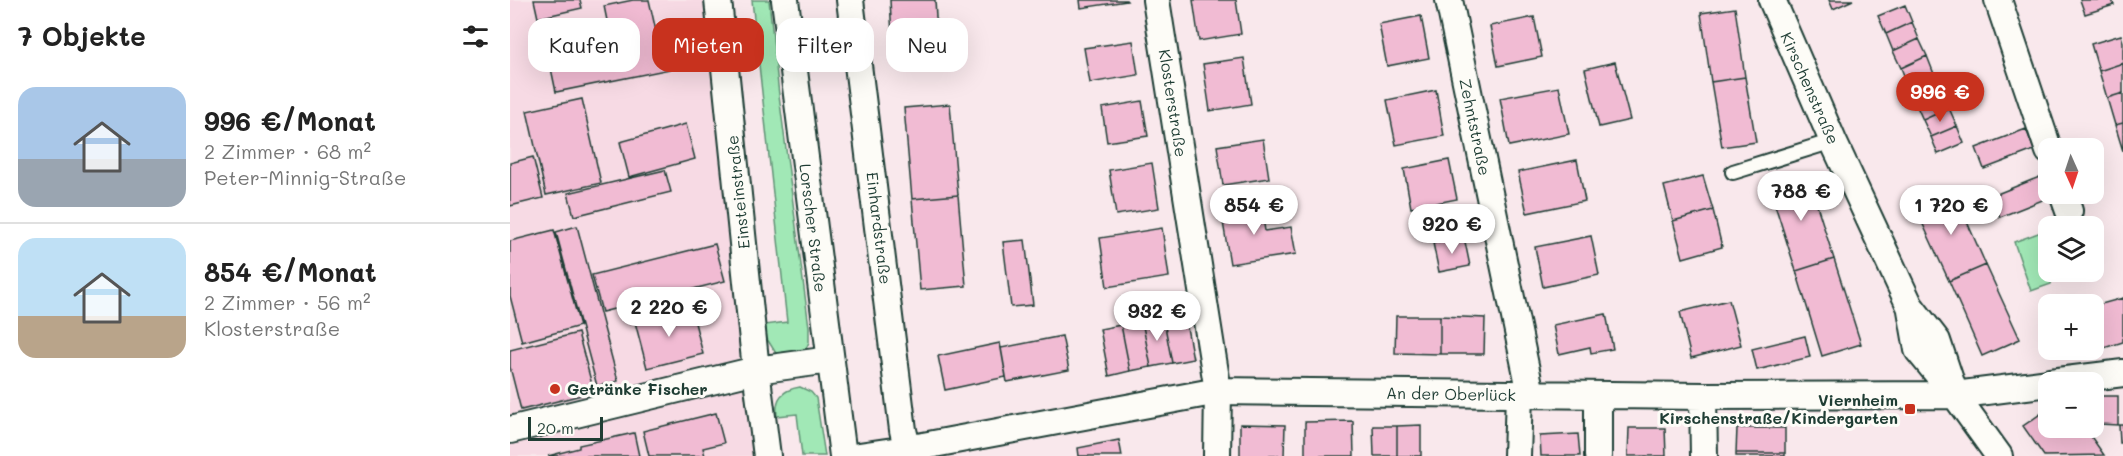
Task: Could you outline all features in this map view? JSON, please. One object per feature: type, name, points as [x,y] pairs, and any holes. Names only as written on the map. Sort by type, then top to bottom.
[{"type":"street","name":"Einsteinstraße","points":[[718,0],[767,456]]},
{"type":"street","name":"Lorscher Straße","points":[[785,0],[843,456]]},
{"type":"street","name":"Einhardstraße","points":[[850,0],[903,430],[908,453]]},
{"type":"street","name":"Klosterstraße","points":[[1156,0],[1218,391],[1217,456]]},
{"type":"street","name":"Zehntstraße","points":[[1449,0],[1525,394],[1517,456]]},
{"type":"street","name":"Kirschenstraße","points":[[1772,0],[1833,141],[1910,306],[1937,341],[1955,394],[1999,456]]},
{"type":"street","points":[[1998,0],[2045,138]]},
{"type":"street","points":[[510,430],[756,370],[830,360]]},
{"type":"street","name":"An der Oberlück","points":[[2104,376],[2123,373]]},
{"type":"street","name":"An der Oberlück","points":[[859,456],[908,453],[1218,391],[1598,396],[1955,394],[2038,384]]},
{"type":"street","points":[[1598,396],[1598,456]]},
{"type":"street","points":[[1703,396],[1704,456]]},
{"type":"lane","points":[[1732,172],[1833,141]]},
{"type":"shaded area","points":[[510,0],[711,0],[713,18],[652,18],[652,72],[718,72],[758,456],[510,456]]},
{"type":"green space","points":[[752,0],[769,0],[809,327],[809,342],[805,351],[777,355],[767,339],[765,325],[787,322],[760,72],[764,72],[764,18],[754,18]]},
{"type":"green space","points":[[2038,233],[2038,282],[2052,282],[2051,284],[2031,291],[2014,242]]},
{"type":"green space","points":[[800,387],[811,392],[816,398],[825,456],[802,456],[797,414],[777,416],[777,404],[781,396],[789,390]]},
{"type":"building","points":[[534,0],[580,0],[582,8],[538,18]]},
{"type":"building","points":[[633,0],[649,0],[653,18],[652,72],[655,72],[556,92],[552,72],[640,72],[640,18],[606,18],[604,6]]},
{"type":"building","points":[[890,0],[935,0],[936,18],[891,18]]},
{"type":"building","points":[[1080,0],[1126,0],[1127,1],[1081,8]]},
{"type":"building","points":[[1193,0],[1236,0],[1241,34],[1199,41]]},
{"type":"building","points":[[1829,0],[1853,0],[1833,9]]},
{"type":"building","points":[[2080,0],[2112,0],[2114,5],[2085,14]]},
{"type":"building","points":[[1905,5],[1912,22],[1886,34],[1878,16]]},
{"type":"building","points":[[1735,8],[1745,77],[1711,82],[1701,13]]},
{"type":"building","points":[[1421,16],[1429,58],[1387,66],[1379,24]]},
{"type":"building","points":[[1534,17],[1542,57],[1498,66],[1490,26]]},
{"type":"building","points":[[1912,22],[1919,39],[1893,51],[1886,34]]},
{"type":"building","points":[[2121,35],[2123,63],[2099,71],[2091,44]]},
{"type":"building","points":[[1919,39],[1927,56],[1901,68],[1893,51]]},
{"type":"building","points":[[1133,41],[1138,75],[1090,83],[1084,48]]},
{"type":"building","points":[[1927,56],[1934,74],[1908,85],[1901,68]]},
{"type":"building","points":[[1244,58],[1251,104],[1210,111],[1203,64]]},
{"type":"building","points":[[1615,62],[1630,120],[1599,127],[1585,69]]},
{"type":"building","points":[[2123,63],[2123,93],[2107,98],[2099,71]]},
{"type":"building","points":[[1934,74],[1942,91],[1915,102],[1908,85]]},
{"type":"building","points":[[1745,77],[1756,142],[1722,147],[1711,82]]},
{"type":"building","points":[[1559,87],[1569,134],[1509,146],[1500,98]]},
{"type":"building","points":[[1436,90],[1444,136],[1396,145],[1387,100]]},
{"type":"building","points":[[1942,91],[1949,108],[1923,120],[1915,102]]},
{"type":"building","points":[[2123,93],[2123,123],[2115,125],[2107,98]]},
{"type":"building","points":[[582,99],[601,183],[546,195],[527,111]]},
{"type":"building","points":[[1142,101],[1148,136],[1107,142],[1102,108]]},
{"type":"building","points":[[950,104],[958,195],[912,199],[904,108]]},
{"type":"building","points":[[1949,108],[1957,126],[1931,137],[1923,120]]},
{"type":"building","points":[[2123,123],[2123,151],[2115,125]]},
{"type":"building","points":[[686,124],[695,159],[629,177],[620,142]]},
{"type":"building","points":[[1957,126],[1964,143],[1938,154],[1931,137]]},
{"type":"building","points":[[2026,129],[2034,150],[1984,169],[1976,148]]},
{"type":"building","points":[[1263,139],[1269,178],[1223,185],[1217,146]]},
{"type":"building","points":[[533,157],[543,198],[510,206],[510,163]]},
{"type":"building","points":[[1449,160],[1457,199],[1411,208],[1404,169]]},
{"type":"building","points":[[1577,160],[1585,201],[1527,213],[1518,172]]},
{"type":"building","points":[[1152,163],[1159,208],[1116,215],[1109,170]]},
{"type":"building","points":[[665,170],[671,192],[574,216],[568,193]]},
{"type":"building","points":[[1807,174],[1834,259],[1796,271],[1769,186]]},
{"type":"building","points":[[1703,176],[1713,210],[1673,221],[1664,186]]},
{"type":"building","points":[[2038,178],[2038,202],[2000,217],[1992,196]]},
{"type":"building","points":[[1953,190],[1986,265],[1949,281],[1915,207]]},
{"type":"building","points":[[958,195],[966,286],[920,290],[912,199]]},
{"type":"building","points":[[1261,204],[1265,231],[1291,227],[1296,254],[1230,264],[1221,210]]},
{"type":"building","points":[[1713,210],[1722,247],[1683,258],[1673,221]]},
{"type":"building","points":[[577,226],[618,381],[597,386],[556,232]]},
{"type":"building","points":[[1162,228],[1169,277],[1107,287],[1100,238]]},
{"type":"building","points":[[554,230],[580,326],[522,342],[510,296],[510,241]]},
{"type":"building","points":[[1591,236],[1599,275],[1543,287],[1535,247]]},
{"type":"building","points":[[1464,237],[1470,266],[1439,272],[1433,243]]},
{"type":"building","points":[[1025,240],[1033,305],[1011,307],[1003,242]]},
{"type":"building","points":[[715,244],[725,281],[602,312],[592,275]]},
{"type":"building","points":[[1834,259],[1861,344],[1822,356],[1796,271]]},
{"type":"building","points":[[1986,265],[2020,339],[1982,356],[1949,281]]},
{"type":"building","points":[[2123,298],[2123,342],[2104,348],[2104,303]]},
{"type":"building","points":[[1729,300],[1741,345],[1691,358],[1680,312]]},
{"type":"building","points":[[691,307],[703,354],[647,368],[635,322]]},
{"type":"building","points":[[1184,312],[1193,359],[1172,363],[1163,316]]},
{"type":"building","points":[[1606,314],[1613,349],[1591,353],[1590,347],[1559,354],[1553,325]]},
{"type":"building","points":[[1163,316],[1172,363],[1151,367],[1142,321]]},
{"type":"building","points":[[1396,316],[1440,316],[1440,354],[1395,353]]},
{"type":"building","points":[[1440,316],[1485,318],[1484,354],[1440,354]]},
{"type":"building","points":[[1142,321],[1151,367],[1130,371],[1121,325]]},
{"type":"building","points":[[1121,325],[1130,371],[1109,376],[1100,329]]},
{"type":"building","points":[[578,333],[594,392],[521,410],[510,367],[510,350]]},
{"type":"building","points":[[1062,336],[1069,370],[1007,382],[1001,348]]},
{"type":"building","points":[[1805,336],[1810,357],[1757,370],[1752,349]]},
{"type":"building","points":[[1000,343],[1006,377],[945,390],[938,356]]},
{"type":"building","points":[[2104,396],[2118,396],[2118,425],[2104,424]]},
{"type":"building","points":[[716,413],[724,443],[703,448],[705,456],[649,456],[643,431]]},
{"type":"building","points":[[2038,416],[2038,438],[2092,438],[2104,455],[2044,456],[2023,426]]},
{"type":"building","points":[[1353,421],[1354,456],[1305,456],[1305,422]]},
{"type":"building","points":[[1240,424],[1285,425],[1284,456],[1240,456]]},
{"type":"building","points":[[1421,425],[1421,456],[1397,456],[1397,426]]},
{"type":"building","points":[[2119,425],[2123,425],[2123,443],[2120,443]]},
{"type":"building","points":[[1373,426],[1397,426],[1397,456],[1374,456]]},
{"type":"building","points":[[1629,428],[1665,428],[1666,456],[1628,456]]},
{"type":"building","points":[[1737,428],[1785,428],[1785,453],[1736,453]]},
{"type":"building","points":[[634,433],[639,456],[548,456],[579,448],[579,445]]},
{"type":"building","points":[[1578,434],[1580,456],[1541,456],[1540,436]]},
{"type":"building","points":[[1119,440],[1122,456],[1079,456],[1078,448]]},
{"type":"building","points":[[1736,453],[1785,453],[1785,456],[1736,456]]},
{"type":"place","name":"Getränke Fischer","points":[[555,389]]},
{"type":"place","name":"Viernheim Kirschenstraße/Kindergarten","points":[[1910,409]]}]
